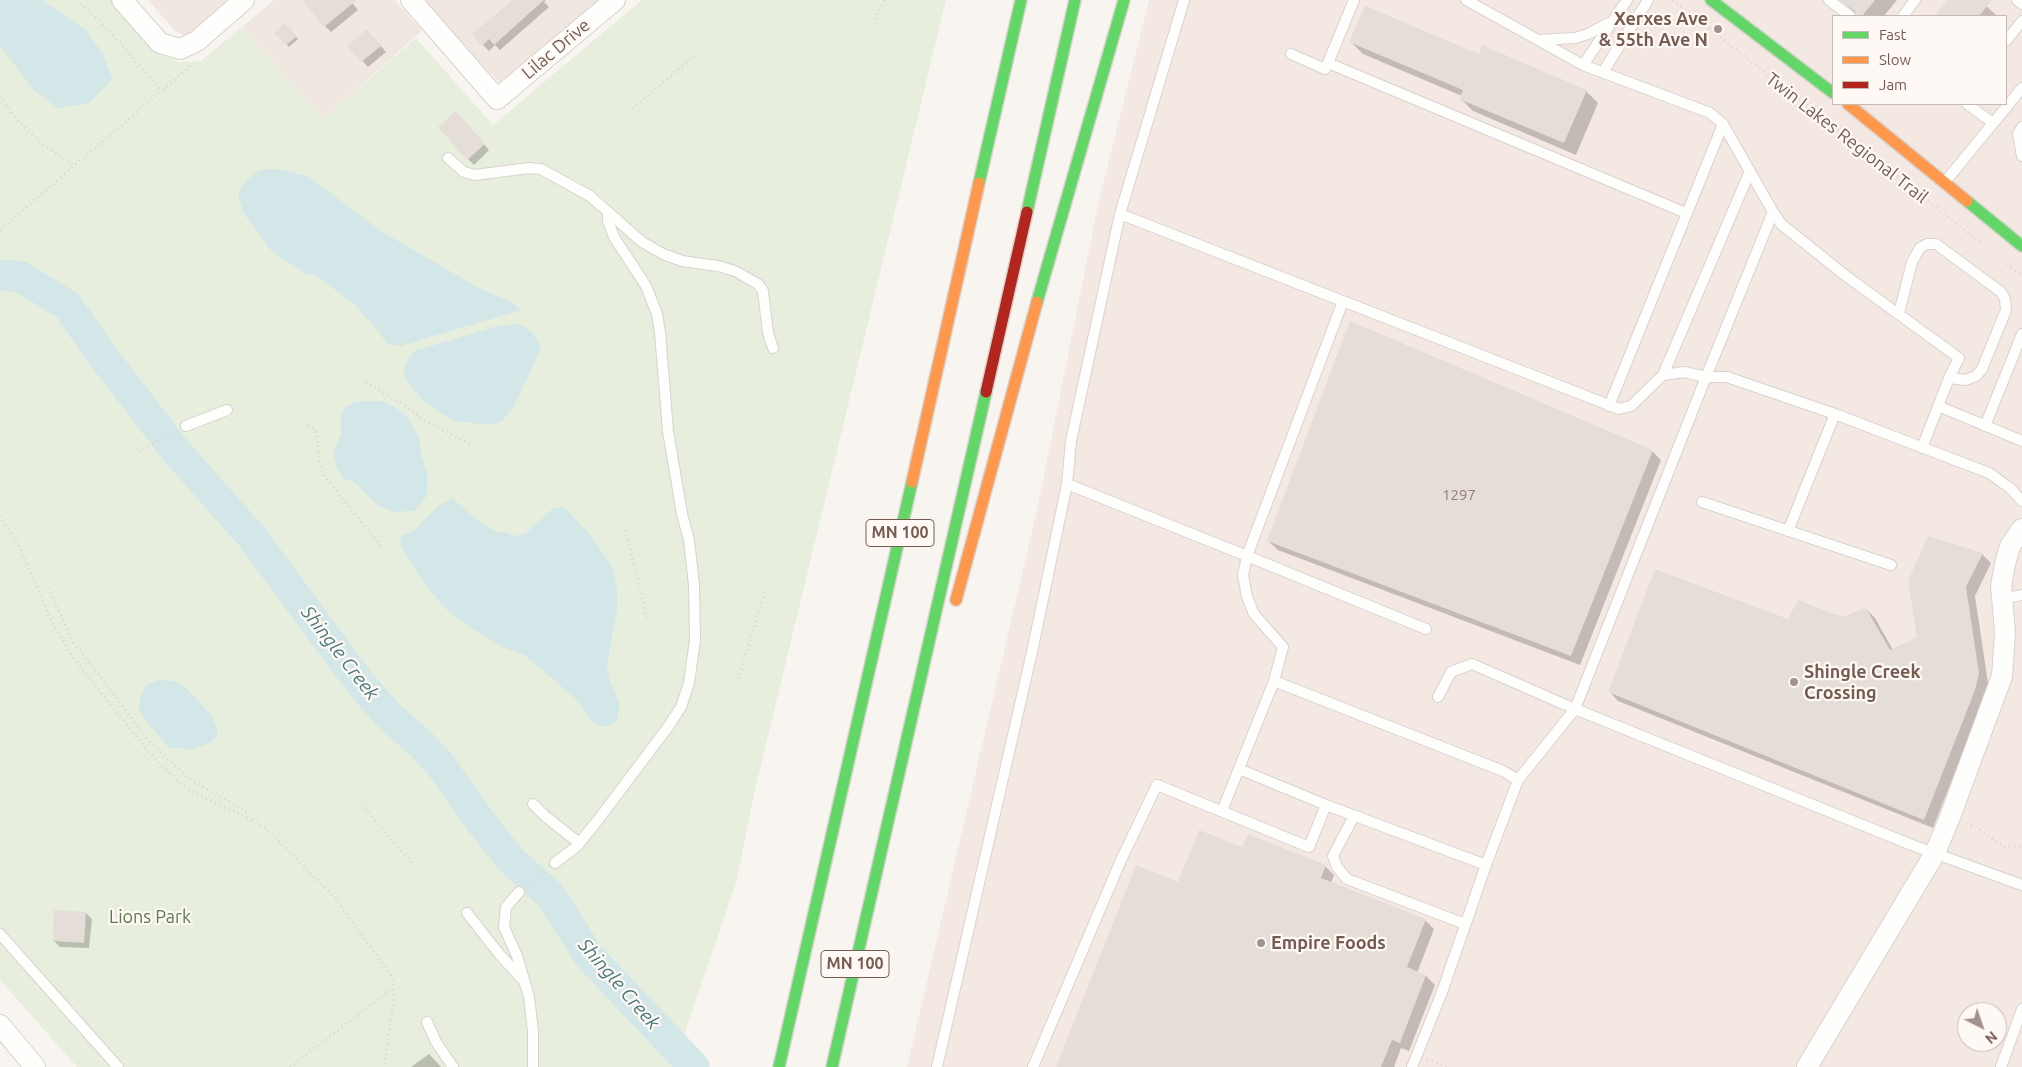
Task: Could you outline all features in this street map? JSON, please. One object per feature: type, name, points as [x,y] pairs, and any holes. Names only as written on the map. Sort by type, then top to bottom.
[{"type":"main road","name":"MN 100","points":[[779,1067],[1021,0]]},
{"type":"main road","name":"MN 100","points":[[832,1067],[1075,0]]},
{"type":"main road","points":[[954,609],[1020,362],[1124,0]]},
{"type":"main road","points":[[1711,0],[1832,92]]},
{"type":"main road","points":[[984,161],[1002,28]]},
{"type":"main road","points":[[1853,105],[1944,183],[2022,246]]},
{"type":"main road","points":[[878,860],[931,684]]},
{"type":"street","points":[[122,0],[160,43],[189,45],[244,0]]},
{"type":"street","name":"Lilac Drive","points":[[411,0],[496,99],[615,0]]},
{"type":"street","points":[[1807,1067],[1935,852],[1950,817],[2002,676],[2005,633],[2001,586],[2004,564],[2010,546],[2022,529]]},
{"type":"street","points":[[0,1026],[35,1067]]},
{"type":"lane","points":[[937,1067],[1032,652],[1066,484],[1071,441],[1120,214],[1184,0]]},
{"type":"lane","points":[[1291,54],[1325,69],[1354,0]]},
{"type":"lane","points":[[1466,0],[1583,65],[1710,113],[1722,124],[1781,224],[1846,276],[1959,358],[1949,378],[1922,448]]},
{"type":"lane","points":[[1583,65],[1626,0]]},
{"type":"lane","points":[[1603,72],[1648,0]]},
{"type":"lane","points":[[1829,0],[1849,15]]},
{"type":"lane","points":[[1904,15],[1915,0]]},
{"type":"lane","points":[[2017,0],[2022,4]]},
{"type":"lane","points":[[2007,40],[2022,21]]},
{"type":"lane","points":[[1538,40],[1575,38],[1612,22]]},
{"type":"lane","points":[[1328,63],[1686,212]]},
{"type":"lane","points":[[1944,183],[2022,88]]},
{"type":"lane","points":[[1968,105],[1993,124]]},
{"type":"lane","points":[[1609,406],[1722,124]]},
{"type":"lane","points":[[2022,127],[2018,134],[2022,156]]},
{"type":"lane","points":[[448,158],[464,172],[475,175],[528,168],[541,169],[590,196],[642,242],[663,254],[682,261],[718,266],[734,271],[758,284],[763,291],[768,333],[772,348]]},
{"type":"lane","points":[[1120,214],[1619,410],[1631,406],[1663,374],[1750,171]]},
{"type":"lane","points":[[555,863],[579,843],[598,820],[681,707],[689,684],[695,640],[694,585],[689,540],[682,514],[668,431],[657,314],[646,286],[614,237],[608,220],[608,212]]},
{"type":"lane","points":[[1412,1067],[1442,992],[1518,780],[1575,709],[1773,212]]},
{"type":"lane","points":[[1899,313],[1912,262],[1920,248],[1927,244],[1936,244],[2001,292],[2006,299],[2006,310],[1982,369],[1976,376],[1965,380],[1949,378]]},
{"type":"lane","points":[[1222,811],[1274,682],[1283,647],[1254,614],[1247,597],[1243,575],[1247,556],[1343,301]]},
{"type":"lane","points":[[1985,426],[2022,334]]},
{"type":"lane","points":[[1663,374],[1684,372],[1706,377],[1727,377],[1835,414],[1989,473],[2010,488],[2022,501]]},
{"type":"lane","points":[[1938,406],[2022,441]]},
{"type":"lane","points":[[186,426],[227,410]]},
{"type":"lane","points":[[1788,531],[1835,414]]},
{"type":"lane","points":[[1066,484],[1426,629]]},
{"type":"lane","points":[[1702,502],[1891,565]]},
{"type":"lane","points":[[2002,599],[2022,595]]},
{"type":"lane","points":[[1438,697],[1451,672],[1472,664],[1575,709],[1912,845],[2022,885]]},
{"type":"lane","points":[[1274,682],[1503,771],[1518,780]]},
{"type":"lane","points":[[1239,769],[1354,816],[1486,865]]},
{"type":"lane","points":[[1032,1067],[1121,860],[1157,785],[1309,847],[1326,805]]},
{"type":"lane","points":[[533,804],[579,843]]},
{"type":"lane","points":[[1354,816],[1333,856],[1337,867],[1347,879],[1465,924]]},
{"type":"lane","points":[[519,892],[506,907],[504,927],[517,956],[524,982],[532,1024],[533,1067]]},
{"type":"lane","points":[[467,913],[524,982]]},
{"type":"lane","points":[[0,934],[118,1067]]},
{"type":"lane","points":[[2001,1067],[2022,1009]]},
{"type":"lane","points":[[427,1022],[436,1042],[453,1067]]},
{"type":"path","points":[[77,0],[115,37],[161,91]]},
{"type":"path","points":[[875,19],[885,0]]},
{"type":"path","name":"Twin Lakes Regional Trail","points":[[1673,0],[1984,246]]},
{"type":"path","points":[[0,230],[188,68],[189,45]]},
{"type":"path","points":[[629,112],[694,56]]},
{"type":"path","points":[[0,96],[15,118],[44,146],[75,166]]},
{"type":"path","points":[[2006,264],[2022,276]]},
{"type":"path","points":[[366,382],[424,420],[470,444]]},
{"type":"path","points":[[308,425],[315,430],[317,435],[320,468],[324,476],[381,546]]},
{"type":"path","points":[[139,451],[186,426]]},
{"type":"path","points":[[0,516],[18,544],[50,618],[72,656],[146,749],[163,768],[183,785],[221,806],[258,823]]},
{"type":"path","points":[[624,525],[646,618]]},
{"type":"path","points":[[48,588],[74,643],[150,741],[188,778],[245,811],[281,842],[337,900],[391,976],[394,988],[384,1067]]},
{"type":"path","points":[[738,679],[765,592]]},
{"type":"path","points":[[362,805],[412,863]]},
{"type":"path","points":[[1950,817],[1976,827],[2004,847],[2018,846],[2022,848]]},
{"type":"path","points":[[519,892],[555,863]]},
{"type":"path","points":[[290,1067],[394,988]]},
{"type":"shaded area","points":[[0,0],[42,0],[86,30],[104,56],[112,79],[89,103],[57,108],[34,90],[0,46]]},
{"type":"shaded area","points":[[148,0],[243,0],[190,38],[176,32]]},
{"type":"shaded area","points":[[274,0],[395,0],[422,31],[323,119],[242,27]]},
{"type":"shaded area","points":[[422,0],[604,0],[503,87]]},
{"type":"shaded area","name":"Shingle Creek Crossing","points":[[1149,0],[2022,0],[2022,1067],[907,1067],[1037,510],[1097,209]]},
{"type":"shaded area","points":[[275,169],[308,176],[381,231],[477,287],[514,303],[521,310],[400,346],[387,344],[354,304],[317,276],[305,274],[269,248],[243,212],[238,194],[246,180],[260,170]]},
{"type":"shaded area","points":[[517,324],[525,327],[536,337],[541,349],[514,406],[502,421],[496,424],[476,424],[459,422],[448,418],[422,399],[407,381],[403,371],[408,359],[417,349],[497,326]]},
{"type":"shaded area","points":[[382,401],[394,406],[408,418],[419,438],[421,454],[427,473],[427,494],[414,511],[394,512],[377,505],[351,480],[345,481],[336,466],[333,453],[341,435],[341,414],[346,407],[355,402]]},
{"type":"shaded area","points":[[452,498],[475,518],[496,532],[506,532],[513,536],[525,534],[554,508],[563,507],[590,535],[613,568],[617,589],[617,609],[607,666],[610,681],[620,705],[617,719],[612,724],[604,727],[592,722],[579,702],[524,655],[504,648],[468,626],[449,612],[427,587],[400,544],[401,537],[416,529],[438,506]]},
{"type":"shaded area","points":[[160,679],[177,682],[186,688],[212,716],[218,731],[216,737],[210,743],[192,749],[170,748],[150,726],[139,711],[140,696],[148,684]]},
{"type":"green space","name":"Lions Park","points":[[0,0],[111,0],[161,55],[180,62],[201,61],[242,27],[323,119],[416,38],[493,125],[642,0],[946,0],[755,790],[736,883],[673,1067],[77,1067],[0,980]]},
{"type":"building","points":[[302,0],[357,0],[324,27]]},
{"type":"building","points":[[513,0],[544,0],[494,45],[489,39],[482,46],[472,34]]},
{"type":"building","points":[[1840,0],[1875,0],[1863,15],[1857,15],[1855,11]]},
{"type":"building","points":[[1948,0],[1992,0],[1980,15],[1935,15]]},
{"type":"building","points":[[1365,6],[1479,54],[1482,45],[1587,90],[1564,143],[1459,99],[1463,90],[1349,42]]},
{"type":"building","points":[[285,23],[297,36],[286,45],[274,33]]},
{"type":"building","points":[[367,29],[381,46],[361,62],[347,46]]},
{"type":"building","points":[[456,111],[485,144],[467,160],[438,127]]},
{"type":"building","points":[[1350,321],[1653,450],[1571,656],[1267,541]]},
{"type":"building","name":"Shingle Creek Crossing","points":[[1928,536],[1983,553],[1966,587],[1979,674],[1975,690],[1924,820],[1608,692],[1655,569],[1788,619],[1798,600],[1842,617],[1866,608],[1890,650],[1917,637],[1908,581]]},
{"type":"building","name":"Empire Foods","points":[[1199,830],[1242,847],[1248,834],[1326,865],[1321,878],[1426,919],[1407,967],[1426,975],[1400,1043],[1392,1040],[1381,1067],[1056,1067],[1136,865],[1178,882]]},
{"type":"building","points":[[54,910],[86,912],[84,943],[53,941]]},
{"type":"waterway","name":"Shingle Creek","points":[[0,275],[21,277],[67,305],[102,355],[175,450],[252,537],[360,683],[388,715],[439,763],[511,860],[550,895],[589,956],[694,1067]]},
{"type":"traffic: fast","points":[[979,183],[1021,0]]},
{"type":"traffic: fast","points":[[1027,212],[1075,0]]},
{"type":"traffic: fast","points":[[1037,302],[1124,0]]},
{"type":"traffic: fast","points":[[1711,0],[1832,92]]},
{"type":"traffic: fast","points":[[1967,201],[2022,246]]},
{"type":"traffic: fast","points":[[832,1067],[986,392]]},
{"type":"traffic: fast","points":[[779,1067],[912,482]]},
{"type":"traffic: slow","points":[[1849,105],[1967,201]]},
{"type":"traffic: slow","points":[[912,482],[979,183]]},
{"type":"traffic: slow","points":[[956,600],[1037,302]]},
{"type":"traffic: jam","points":[[986,392],[1027,212]]},
{"type":"place","name":"Xerxes Ave & 55th Ave N","points":[[1718,29]]},
{"type":"place","name":"Shingle Creek Crossing","points":[[1794,682]]},
{"type":"place","name":"Empire Foods","points":[[1261,943]]}]
